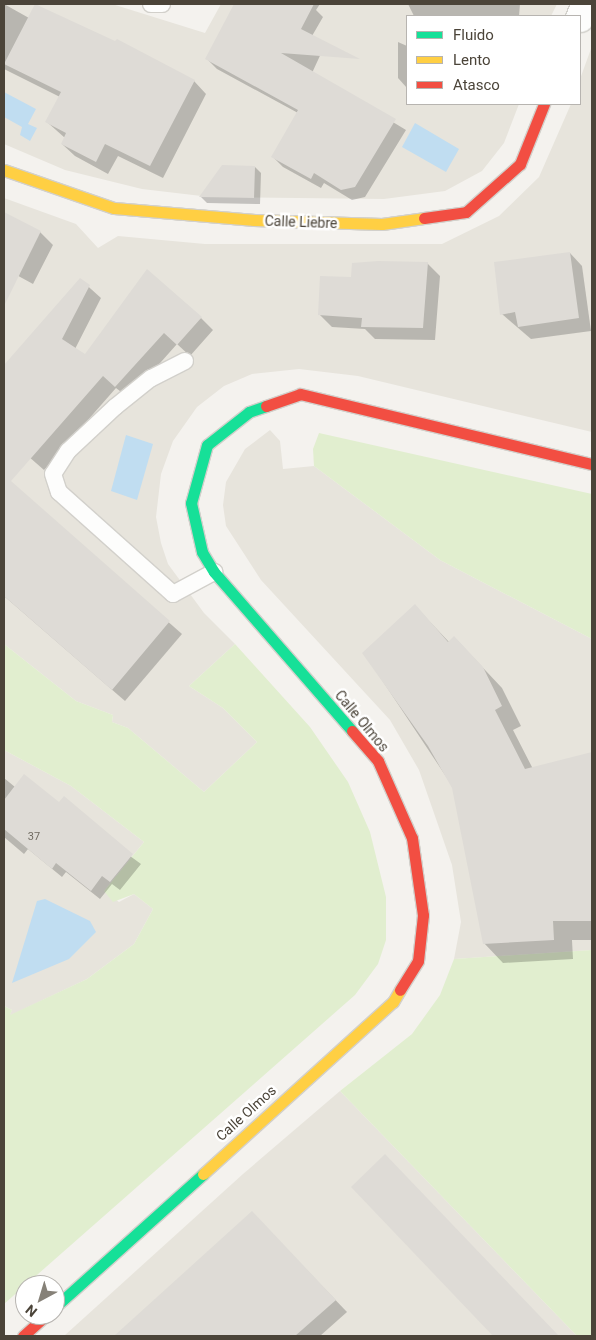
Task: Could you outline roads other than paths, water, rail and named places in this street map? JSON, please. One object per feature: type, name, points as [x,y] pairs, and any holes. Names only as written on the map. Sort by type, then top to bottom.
[{"type":"street","points":[[581,16],[586,4]]},
{"type":"street","name":"Calle Liebre","points":[[4,170],[114,208],[254,220],[382,224],[466,212],[520,164],[544,105]]},
{"type":"street","name":"Calle Olmos","points":[[65,1298],[393,1002],[418,961],[423,915],[412,838],[378,761],[214,572],[202,552],[191,503],[207,445],[249,412],[300,394],[592,464]]},
{"type":"street","points":[[23,1336],[35,1325]]},
{"type":"lane","points":[[151,4],[162,4]]},
{"type":"lane","points":[[185,361],[136,390],[68,451],[53,474],[59,492],[173,594],[214,572]]},
{"type":"water","points":[[4,92],[36,109],[28,124],[37,128],[30,141],[20,135],[22,127],[4,117]]},
{"type":"water","points":[[415,123],[459,149],[446,172],[402,147]]},
{"type":"water","points":[[126,435],[153,444],[137,500],[111,491]]},
{"type":"water","points":[[45,899],[90,921],[96,932],[69,959],[12,983],[37,901]]}]
